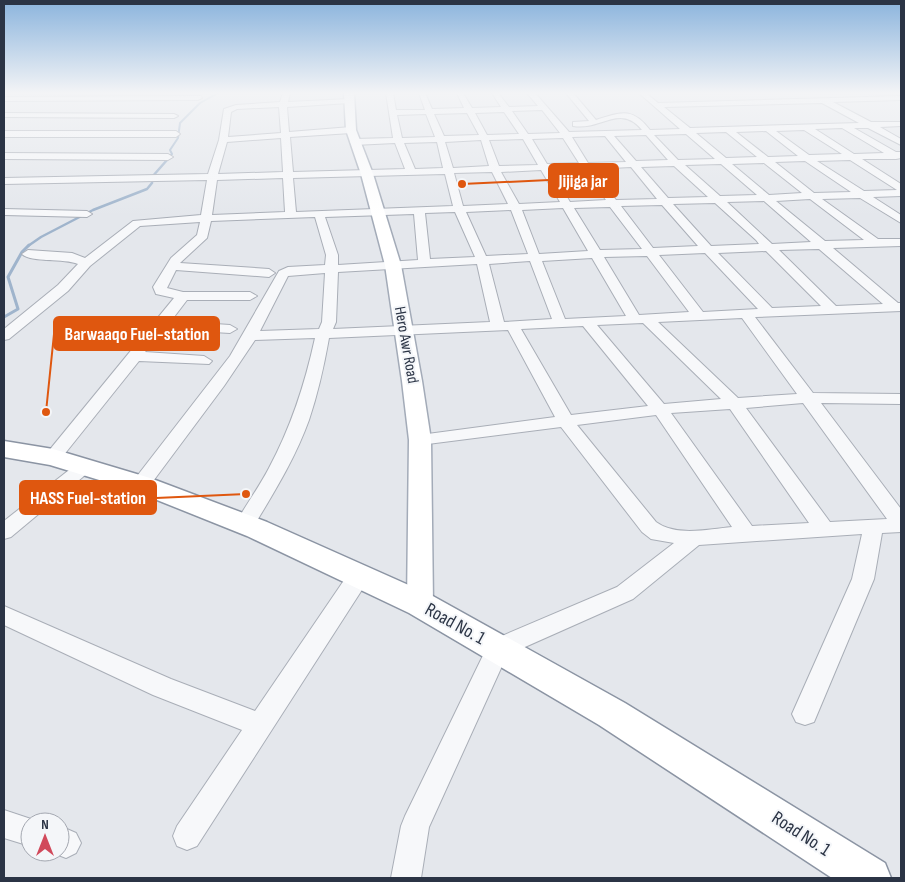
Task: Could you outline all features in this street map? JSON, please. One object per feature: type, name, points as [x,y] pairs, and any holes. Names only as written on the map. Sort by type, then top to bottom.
[{"type":"highway","name":"Road No. 1","points":[[4,449],[53,458],[141,484],[245,524],[420,604],[612,714],[870,878]]},
{"type":"main road","name":"Hero Awr Road","points":[[353,136],[379,212],[393,265],[420,440],[420,604]]},
{"type":"street","points":[[12,134],[156,134]]},
{"type":"street","points":[[225,134],[212,178],[203,236],[175,261],[174,266],[160,287],[161,291],[183,296],[250,296]]},
{"type":"street","points":[[397,134],[411,172]]},
{"type":"street","points":[[439,134],[460,209],[482,260],[505,325],[566,422],[648,527],[658,534],[694,538],[747,533],[873,528],[901,524],[745,313]]},
{"type":"street","points":[[224,140],[284,135],[398,139],[530,134]]},
{"type":"street","points":[[566,134],[585,166],[698,315]]},
{"type":"street","points":[[608,134],[666,203],[767,311]]},
{"type":"street","points":[[650,134],[664,152],[768,247],[832,309]]},
{"type":"street","points":[[694,134],[723,161],[800,224],[819,244],[898,307]]},
{"type":"street","points":[[734,134],[813,197],[874,242]]},
{"type":"street","points":[[775,134],[808,159],[901,220]]},
{"type":"street","points":[[816,134],[901,188]]},
{"type":"street","points":[[858,134],[899,157]]},
{"type":"street","points":[[886,134],[901,142]]},
{"type":"street","points":[[21,156],[51,135]]},
{"type":"street","points":[[284,135],[291,215]]},
{"type":"street","points":[[525,135],[566,206],[640,318],[734,403],[825,530]]},
{"type":"street","points":[[484,136],[495,169],[516,208],[536,257],[560,323]]},
{"type":"street","points":[[7,160],[21,156],[168,157]]},
{"type":"street","points":[[4,182],[367,174],[723,161],[899,157]]},
{"type":"street","points":[[4,336],[63,288],[86,263],[137,223],[207,218],[666,203],[901,193]]},
{"type":"street","points":[[419,211],[424,264]]},
{"type":"street","points":[[4,212],[87,214]]},
{"type":"street","points":[[245,524],[278,469],[300,421],[329,322],[332,255],[319,214]]},
{"type":"street","points":[[141,484],[251,336],[283,274],[295,269],[331,269],[536,257],[874,242],[895,242],[901,251]]},
{"type":"street","points":[[28,254],[72,257],[86,263]]},
{"type":"street","points":[[174,266],[269,273]]},
{"type":"street","points":[[53,458],[183,296]]},
{"type":"street","points":[[251,336],[403,332],[767,311],[898,307]]},
{"type":"street","points":[[586,321],[660,409],[747,533]]},
{"type":"street","points":[[160,324],[230,329]]},
{"type":"street","points":[[133,356],[204,361]]},
{"type":"street","points":[[420,440],[660,409],[807,398],[895,399],[901,413]]},
{"type":"street","points":[[4,532],[84,467]]},
{"type":"street","points":[[805,714],[863,580],[873,528]]},
{"type":"street","points":[[406,878],[414,826],[498,648],[625,593],[694,538]]},
{"type":"street","points":[[188,836],[360,576]]},
{"type":"street","points":[[4,615],[162,687],[260,725]]},
{"type":"street","points":[[4,824],[20,829]]},
{"type":"waterway","points":[[166,161],[172,154],[170,150],[179,134]]},
{"type":"waterway","points":[[28,246],[41,237],[93,210],[147,189],[152,183],[152,177],[167,160]]},
{"type":"waterway","points":[[4,317],[18,309],[8,277],[22,252],[28,246]]},
{"type":"place","name":"Jijiga jar","points":[[462,184]]},
{"type":"place","name":"Barwaaqo Fuel-station","points":[[46,412]]},
{"type":"place","name":"HASS Fuel-station","points":[[246,494]]}]
